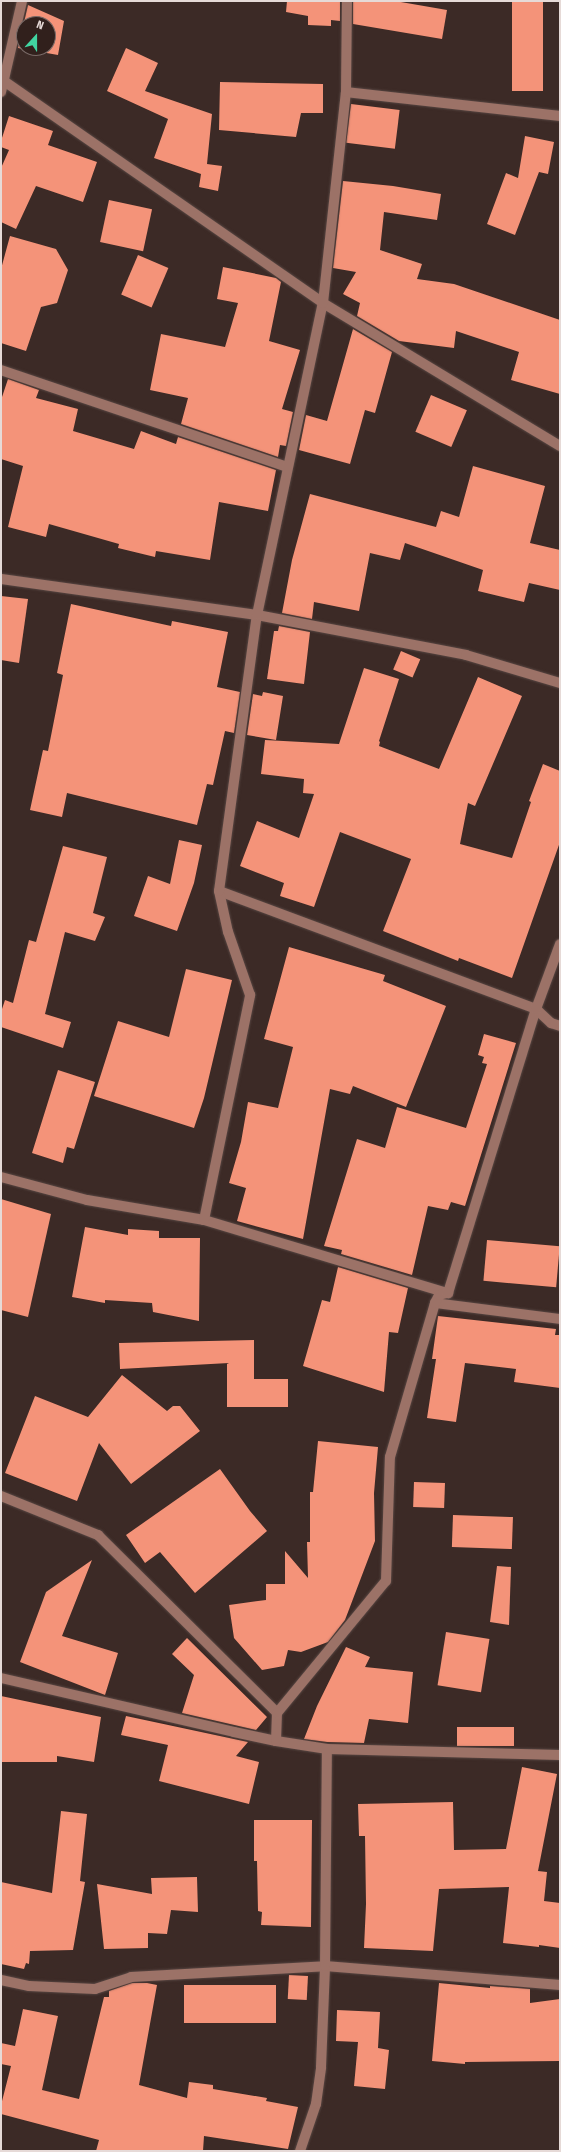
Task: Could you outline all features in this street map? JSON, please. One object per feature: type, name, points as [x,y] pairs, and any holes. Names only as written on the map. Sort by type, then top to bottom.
[{"type":"street","points":[[1,92],[22,1]]},
{"type":"street","points":[[204,1220],[250,995],[228,932],[219,891],[257,616],[287,467],[323,303],[346,92],[347,1]]},
{"type":"street","points":[[3,81],[323,303],[560,446]]},
{"type":"street","points":[[346,92],[560,116]]},
{"type":"street","points":[[1,370],[287,467]]},
{"type":"street","points":[[1,580],[257,616],[466,655],[560,683]]},
{"type":"street","points":[[219,891],[536,1009],[551,1023],[560,1026]]},
{"type":"street","points":[[448,1293],[536,1009],[560,944]]},
{"type":"street","points":[[1,1177],[87,1200],[204,1220],[448,1293]]},
{"type":"street","points":[[276,1741],[277,1713],[386,1581],[390,1457],[435,1303],[439,1295],[448,1293]]},
{"type":"street","points":[[435,1303],[560,1319]]},
{"type":"street","points":[[1,1496],[98,1535],[277,1713]]},
{"type":"street","points":[[1,1678],[276,1741],[327,1749],[560,1755]]},
{"type":"street","points":[[300,2151],[316,2104],[321,2067],[325,1966],[327,1749]]},
{"type":"street","points":[[1,1980],[29,1986],[95,1989],[131,1977],[325,1966],[560,1985]]},
{"type":"building","points":[[287,1],[340,1],[340,21],[331,20],[331,26],[308,25],[308,16],[286,12]]},
{"type":"building","points":[[353,1],[395,1],[447,10],[442,39],[353,24]]},
{"type":"building","points":[[512,1],[543,1],[543,91],[512,91]]},
{"type":"building","points":[[28,5],[53,16],[25,16]]},
{"type":"building","points":[[56,17],[64,21],[58,55],[56,55]]},
{"type":"building","points":[[126,48],[158,63],[145,91],[212,114],[207,164],[222,166],[218,191],[199,187],[201,174],[154,158],[168,119],[107,91]]},
{"type":"building","points":[[220,82],[323,84],[323,113],[301,113],[296,137],[219,130]]},
{"type":"building","points":[[351,104],[400,110],[395,149],[346,143]]},
{"type":"building","points":[[9,116],[53,131],[48,145],[97,162],[83,202],[36,186],[16,229],[1,222],[1,168],[9,150],[1,147],[1,141]]},
{"type":"building","points":[[525,136],[554,142],[548,174],[539,172],[515,235],[487,224],[506,173],[518,178]]},
{"type":"building","points":[[343,181],[393,186],[441,194],[437,220],[384,212],[380,250],[422,264],[417,279],[454,284],[560,320],[560,394],[511,380],[519,352],[456,331],[454,348],[399,341],[357,316],[360,303],[343,294],[356,272],[333,268]]},
{"type":"building","points":[[109,200],[152,209],[143,251],[100,242]]},
{"type":"building","points":[[10,236],[56,249],[68,270],[57,303],[41,307],[26,351],[1,343],[1,269]]},
{"type":"building","points":[[138,255],[168,268],[152,307],[121,295]]},
{"type":"building","points":[[223,267],[276,278],[281,282],[269,341],[300,350],[282,409],[293,412],[286,446],[280,445],[278,457],[181,424],[188,398],[150,390],[161,334],[225,347],[238,303],[217,299]]},
{"type":"building","points":[[353,329],[392,352],[375,413],[365,410],[350,464],[299,450],[306,415],[327,421]]},
{"type":"building","points":[[8,379],[39,390],[36,398],[78,409],[73,431],[134,449],[141,431],[176,444],[178,437],[276,470],[268,511],[219,502],[210,560],[156,551],[155,557],[118,548],[119,544],[49,524],[46,537],[8,527],[23,466],[1,459],[1,400]]},
{"type":"building","points":[[431,395],[467,410],[451,447],[415,432]]},
{"type":"building","points":[[473,466],[545,486],[530,543],[560,550],[560,590],[529,583],[524,602],[478,591],[483,570],[405,543],[400,560],[370,553],[359,611],[314,602],[312,619],[282,613],[292,560],[310,494],[436,527],[441,511],[459,517]]},
{"type":"building","points":[[1,596],[28,599],[19,663],[1,660]]},
{"type":"building","points":[[71,604],[171,626],[172,621],[228,632],[217,687],[240,692],[234,733],[225,731],[213,785],[207,784],[197,825],[67,793],[62,817],[30,810],[43,750],[48,751],[63,675],[57,673]]},
{"type":"building","points":[[279,626],[310,632],[304,684],[267,679],[274,631],[278,631]]},
{"type":"building","points":[[401,651],[420,659],[413,678],[393,669]]},
{"type":"building","points":[[364,668],[399,679],[379,741],[379,746],[439,769],[478,677],[522,696],[475,806],[468,803],[460,844],[512,858],[531,802],[529,801],[543,764],[560,771],[560,842],[512,978],[459,958],[458,961],[383,931],[411,859],[340,832],[314,907],[280,896],[284,883],[240,866],[257,821],[299,838],[314,794],[303,793],[304,779],[261,774],[265,740],[339,744]]},
{"type":"building","points":[[263,692],[283,696],[276,740],[247,735],[253,694],[262,696]]},
{"type":"building","points":[[179,840],[202,845],[194,883],[177,931],[134,916],[148,876],[170,884]]},
{"type":"building","points":[[63,846],[107,857],[93,913],[105,917],[95,941],[65,932],[45,1014],[71,1022],[63,1048],[1,1027],[1,1012],[5,1000],[13,1003],[29,940],[36,942]]},
{"type":"building","points":[[289,947],[385,975],[383,981],[446,1006],[406,1107],[353,1086],[350,1094],[330,1089],[303,1239],[237,1221],[246,1188],[229,1183],[241,1142],[248,1102],[278,1108],[293,1047],[264,1039]]},
{"type":"building","points":[[186,969],[232,980],[204,1098],[194,1128],[94,1096],[118,1021],[169,1037]]},
{"type":"building","points":[[484,1034],[516,1043],[465,1206],[451,1202],[448,1210],[428,1206],[412,1275],[341,1254],[342,1250],[324,1246],[357,1139],[385,1148],[397,1107],[466,1128],[487,1064],[482,1063],[484,1057],[478,1055]]},
{"type":"building","points":[[58,1070],[95,1082],[74,1149],[67,1147],[63,1163],[32,1153]]},
{"type":"building","points":[[1,1199],[51,1214],[28,1317],[1,1310]]},
{"type":"building","points":[[85,1227],[128,1235],[128,1229],[159,1231],[159,1238],[200,1238],[199,1321],[153,1312],[152,1303],[105,1300],[105,1303],[72,1297]]},
{"type":"building","points":[[487,1240],[560,1246],[556,1287],[483,1281]]},
{"type":"building","points":[[338,1267],[408,1288],[398,1333],[389,1332],[384,1392],[303,1366],[322,1300],[330,1302]]},
{"type":"building","points":[[438,1316],[556,1329],[555,1335],[560,1335],[560,1388],[514,1382],[516,1369],[465,1363],[456,1422],[427,1418],[436,1359],[432,1359]]},
{"type":"building","points":[[254,1340],[254,1379],[288,1379],[288,1407],[227,1407],[227,1364],[229,1363],[120,1369],[119,1343]]},
{"type":"building","points":[[122,1375],[167,1411],[173,1406],[180,1406],[200,1431],[131,1484],[99,1443],[77,1501],[5,1473],[35,1396],[88,1417]]},
{"type":"building","points":[[318,1441],[378,1447],[374,1493],[375,1541],[345,1620],[328,1642],[301,1652],[288,1650],[284,1666],[262,1670],[234,1638],[229,1605],[266,1600],[266,1584],[285,1584],[285,1551],[308,1578],[307,1542],[310,1542],[310,1492],[313,1492]]},
{"type":"building","points":[[220,1469],[250,1511],[267,1531],[195,1593],[160,1552],[145,1563],[126,1535]]},
{"type":"building","points":[[414,1482],[445,1483],[444,1508],[413,1507]]},
{"type":"building","points":[[453,1515],[513,1517],[512,1549],[452,1547]]},
{"type":"building","points":[[92,1560],[62,1636],[118,1653],[105,1695],[20,1662],[46,1592]]},
{"type":"building","points":[[497,1566],[511,1567],[509,1625],[490,1622]]},
{"type":"building","points":[[446,1632],[489,1639],[481,1692],[438,1685]]},
{"type":"building","points":[[187,1638],[267,1717],[256,1730],[182,1713],[194,1675],[172,1654]]},
{"type":"building","points":[[346,1647],[370,1657],[365,1667],[413,1672],[408,1723],[369,1719],[364,1743],[327,1742],[304,1739],[317,1706]]},
{"type":"building","points":[[1,1696],[101,1717],[94,1762],[57,1756],[57,1762],[1,1762]]},
{"type":"building","points":[[126,1716],[248,1742],[236,1756],[259,1762],[249,1804],[159,1781],[168,1745],[121,1735]]},
{"type":"building","points":[[457,1727],[514,1727],[514,1746],[457,1746]]},
{"type":"building","points":[[522,1767],[557,1774],[538,1871],[547,1872],[544,1901],[560,1903],[560,1948],[503,1943],[509,1887],[439,1889],[433,1951],[364,1948],[366,1904],[365,1836],[359,1836],[358,1804],[453,1802],[454,1850],[506,1849]]},
{"type":"building","points":[[61,1811],[87,1814],[80,1881],[85,1882],[73,1950],[30,1951],[29,1964],[26,1963],[24,1969],[1,1964],[1,1882],[52,1893]]},
{"type":"building","points":[[254,1820],[312,1820],[311,1927],[261,1925],[262,1912],[258,1911],[257,1861],[254,1861]]},
{"type":"building","points":[[197,1877],[198,1912],[171,1910],[167,1934],[148,1933],[148,1948],[104,1949],[97,1884],[152,1894],[151,1878]]},
{"type":"building","points":[[289,1975],[308,1976],[307,2000],[288,1999]]},
{"type":"building","points":[[132,1983],[157,1985],[139,2085],[187,2098],[189,2082],[213,2085],[213,2089],[267,2098],[266,2101],[298,2107],[288,2149],[204,2136],[203,2151],[96,2151],[99,2140],[1,2114],[1,2105],[11,2066],[1,2064],[1,2043],[15,2046],[23,2009],[58,2016],[42,2090],[79,2099],[104,1997],[109,1997],[109,1991]]},
{"type":"building","points":[[439,1983],[490,1988],[490,1986],[530,1989],[530,2003],[560,1999],[560,2061],[465,2062],[465,2064],[432,2061]]},
{"type":"building","points":[[184,1985],[276,1985],[276,2023],[184,2023]]},
{"type":"building","points":[[337,2010],[380,2012],[378,2048],[389,2050],[385,2089],[354,2086],[358,2042],[336,2041]]}]
